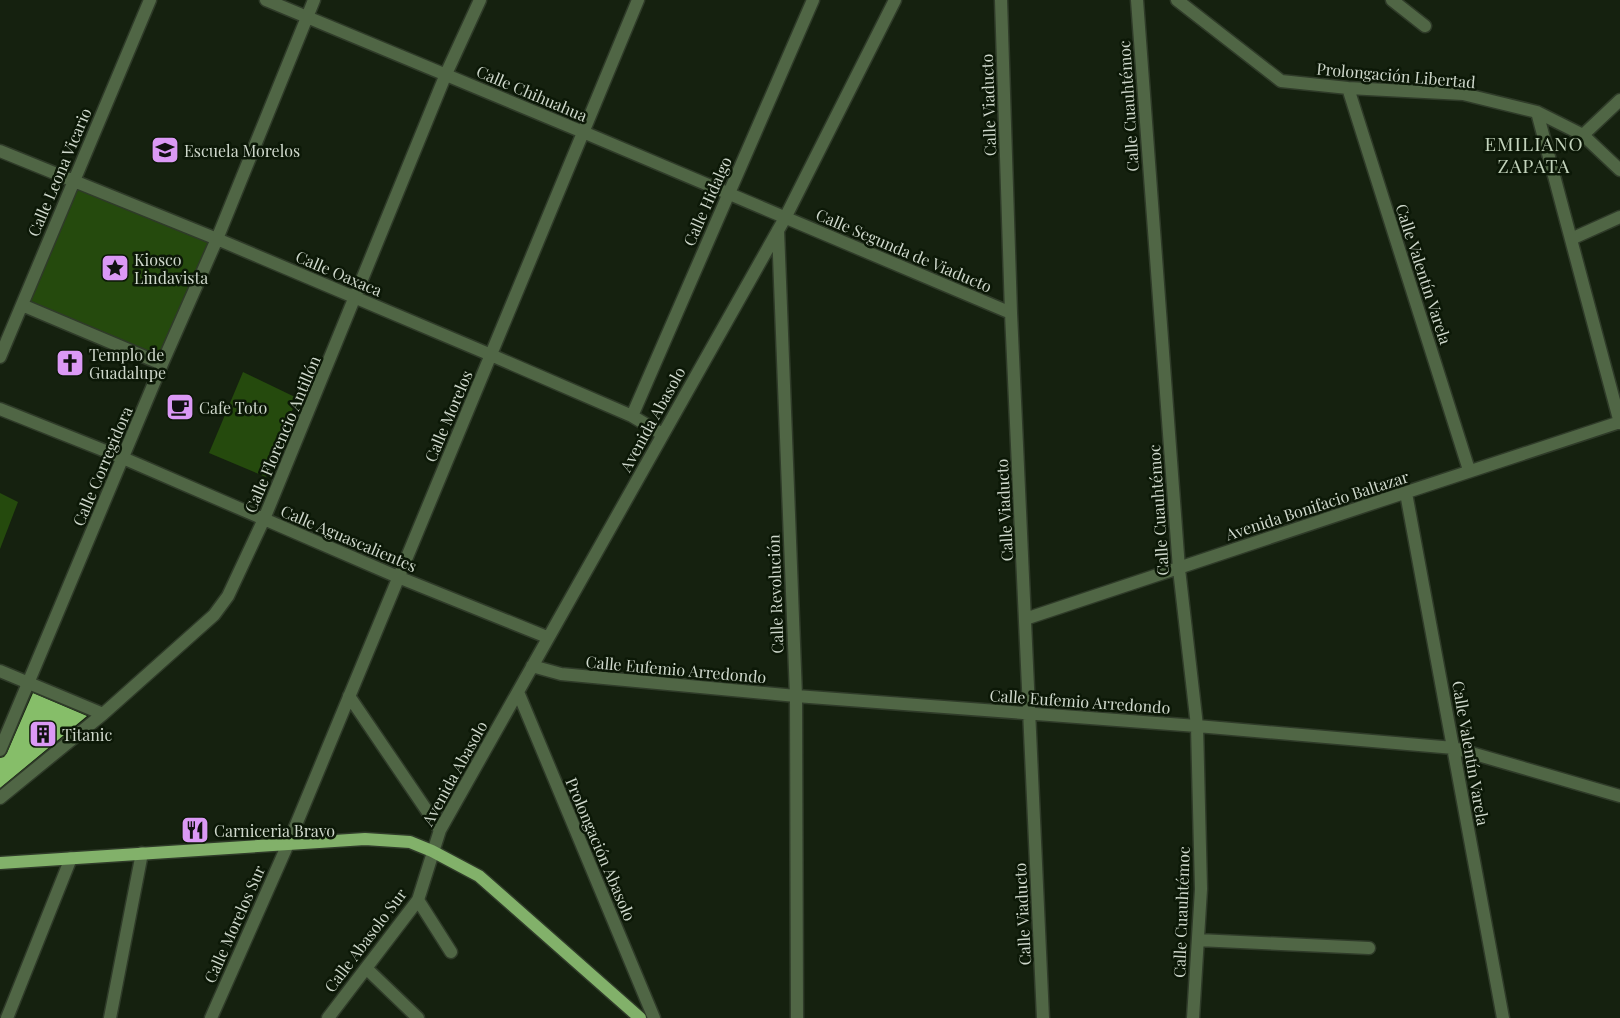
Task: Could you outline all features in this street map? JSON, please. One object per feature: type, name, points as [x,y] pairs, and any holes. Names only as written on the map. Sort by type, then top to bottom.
[{"type":"main road","points":[[0,863],[366,839],[410,842],[432,851],[479,876],[640,1018]]},
{"type":"street","name":"Calle Leona Vicario","points":[[0,357],[150,0]]},
{"type":"street","name":"Calle Chihuahua","points":[[266,0],[446,74],[784,218]]},
{"type":"street","name":"Calle Corregidora","points":[[0,750],[162,364],[217,239],[314,0]]},
{"type":"street","name":"Calle Florencio Antillón","points":[[0,798],[103,714],[214,615],[228,596],[264,519],[446,74],[480,0]]},
{"type":"street","name":"Calle Morelos","points":[[288,844],[638,0]]},
{"type":"street","name":"Calle Hidalgo","points":[[632,416],[813,0]]},
{"type":"street","name":"Avenida Abasolo","points":[[432,851],[440,830],[778,230],[894,0]]},
{"type":"street","name":"Calle Viaducto","points":[[1000,0],[1011,313],[1043,1018]]},
{"type":"street","name":"Calle Cuauhtémoc","points":[[1137,0],[1179,569],[1197,726],[1201,889],[1193,1018]]},
{"type":"street","name":"Prolongación Libertad","points":[[1177,0],[1281,81],[1348,88],[1463,94],[1537,112],[1583,135],[1620,170]]},
{"type":"street","points":[[1392,0],[1425,26]]},
{"type":"street","name":"Calle Valentín Varela","points":[[1348,88],[1469,470]]},
{"type":"street","points":[[1583,135],[1620,100]]},
{"type":"street","points":[[1537,112],[1620,422]]},
{"type":"street","name":"Calle Oaxaca","points":[[0,151],[217,239],[491,355],[632,416],[662,434]]},
{"type":"street","points":[[1571,239],[1620,217]]},
{"type":"street","name":"Calle Segunda de Viaducto","points":[[784,218],[1011,313]]},
{"type":"street","name":"Calle Revolución","points":[[778,230],[796,696],[797,1018]]},
{"type":"street","points":[[22,305],[162,364]]},
{"type":"street","name":"Calle Aguascalientes","points":[[0,409],[123,458],[398,577],[547,638]]},
{"type":"street","name":"Avenida Bonifacio Baltazar","points":[[1025,619],[1406,493],[1469,470],[1620,422]]},
{"type":"street","name":"Calle Valentín Varela","points":[[1406,493],[1503,1018]]},
{"type":"street","name":"Calle Eufemio Arredondo","points":[[532,666],[561,674],[796,696],[1197,726],[1454,748],[1620,796]]},
{"type":"street","points":[[0,672],[103,714]]},
{"type":"street","name":"Prolongación Abasolo","points":[[518,692],[654,1018]]},
{"type":"street","points":[[349,696],[440,830]]},
{"type":"street","name":"Calle Morelos Sur","points":[[210,1018],[288,844]]},
{"type":"street","name":"Calle Abasolo Sur","points":[[328,1018],[418,900],[432,851]]},
{"type":"street","points":[[110,1018],[142,853]]},
{"type":"street","points":[[7,1018],[71,858]]},
{"type":"street","points":[[418,900],[450,952]]},
{"type":"street","points":[[1198,940],[1369,948]]},
{"type":"street","points":[[366,968],[418,1018]]},
{"type":"green space","points":[[73,183],[214,240],[162,364],[22,305]]},
{"type":"green space","points":[[243,372],[297,398],[266,477],[209,453]]},
{"type":"green space","points":[[0,493],[18,502],[0,549]]},
{"type":"building","name":"Titanic","points":[[33,693],[87,716],[0,788],[0,758],[4,757],[7,753]]},
{"type":"place","name":"Escuela Morelos","points":[[165,150]]},
{"type":"place","name":"Kiosco Lindavista","points":[[115,268]]},
{"type":"place","name":"Templo de Guadalupe","points":[[70,363]]},
{"type":"place","name":"Cafe Toto","points":[[180,407]]},
{"type":"place","name":"Titanic","points":[[43,734]]},
{"type":"place","name":"Carniceria Bravo","points":[[195,830]]},
{"type":"district","name":"EMILIANO ZAPATA","points":[[1534,154]]}]
